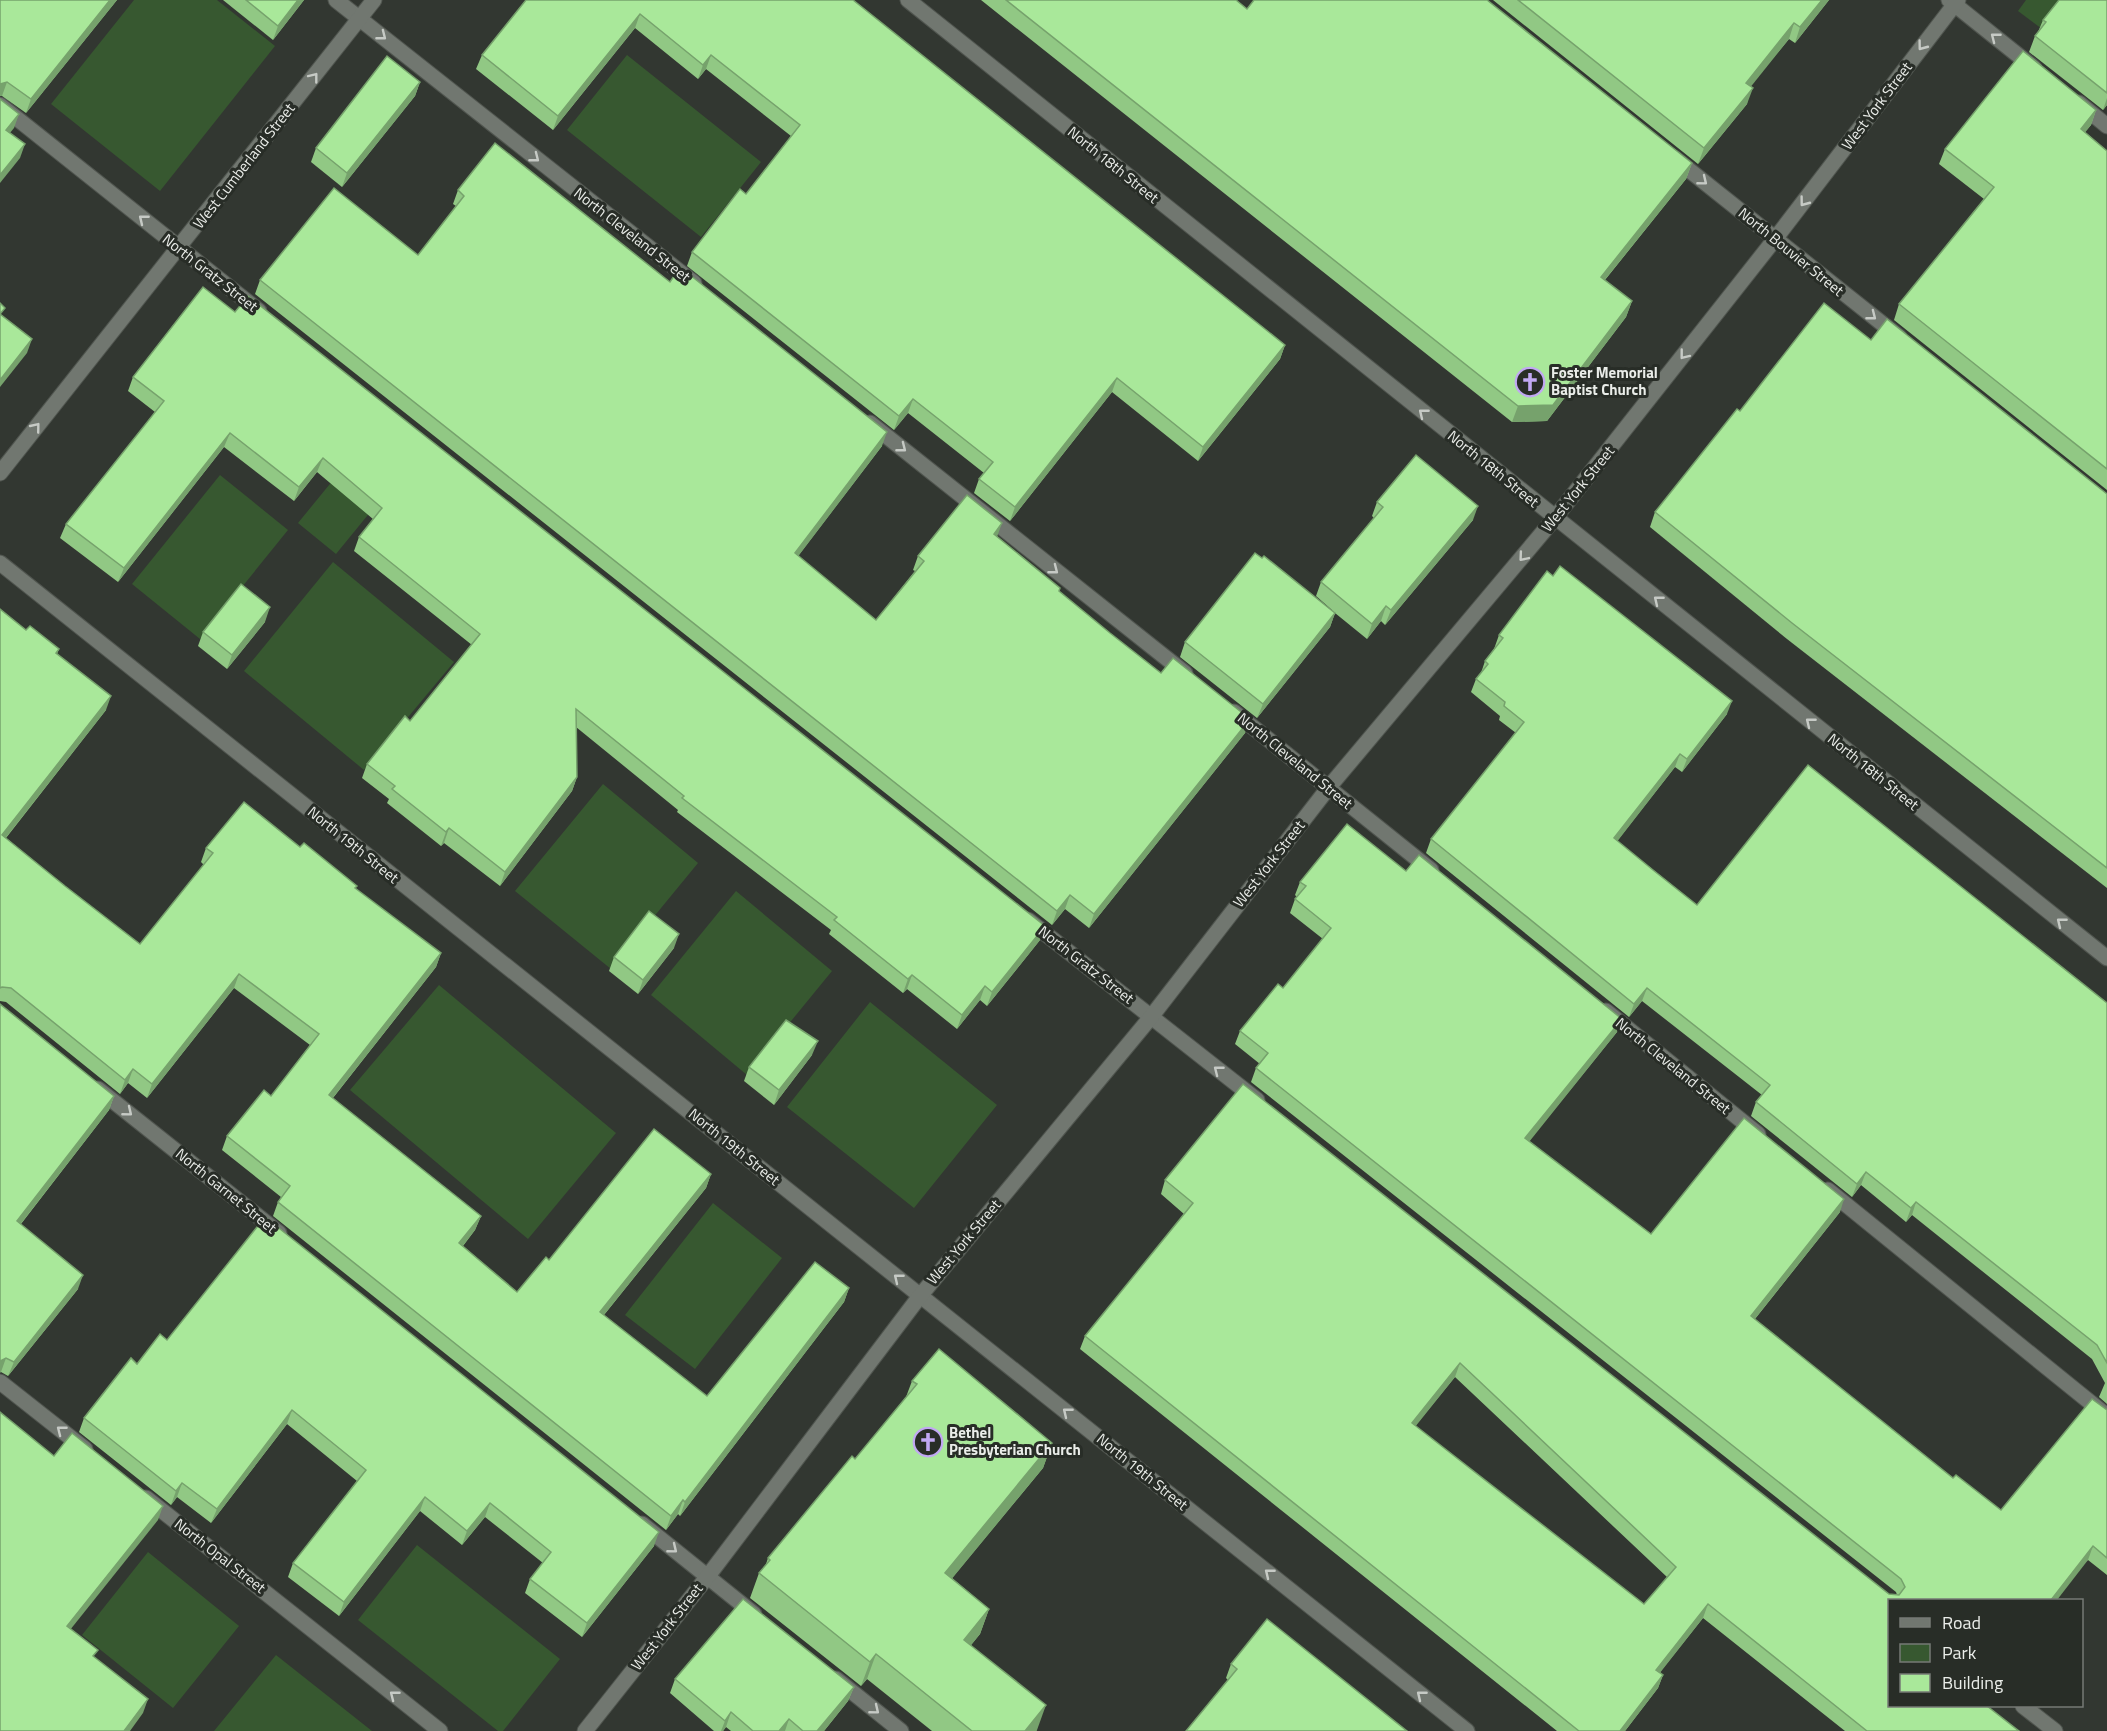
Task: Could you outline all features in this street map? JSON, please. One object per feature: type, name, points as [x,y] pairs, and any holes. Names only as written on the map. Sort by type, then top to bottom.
[{"type":"street","name":"North Cleveland Street","points":[[336,0],[705,292]]},
{"type":"street","name":"West Cumberland Street","points":[[0,473],[374,0]]},
{"type":"street","name":"North 18th Street","points":[[908,0],[1554,519],[2107,958]]},
{"type":"street","name":"West York Street","points":[[585,1731],[708,1576],[920,1296],[1151,1017],[1329,787],[1554,519],[1776,239],[1954,2]]},
{"type":"street","points":[[1954,2],[2044,76]]},
{"type":"street","points":[[2071,97],[2107,126]]},
{"type":"street","name":"North Gratz Street","points":[[0,105],[273,322]]},
{"type":"street","name":"North Bouvier Street","points":[[1664,150],[1914,349]]},
{"type":"street","points":[[854,410],[1198,684]]},
{"type":"street","name":"North 19th Street","points":[[0,563],[1467,1731]]},
{"type":"street","name":"North Cleveland Street","points":[[1226,706],[1440,877]]},
{"type":"street","name":"North Gratz Street","points":[[1020,914],[1273,1113]]},
{"type":"street","name":"North Cleveland Street","points":[[1598,1004],[1774,1147]]},
{"type":"street","name":"North Garnet Street","points":[[84,1077],[289,1241]]},
{"type":"street","points":[[1820,1184],[2107,1416]]},
{"type":"street","points":[[0,1382],[94,1456]]},
{"type":"street","name":"North Opal Street","points":[[131,1486],[440,1731]]},
{"type":"street","points":[[633,1517],[763,1621]]},
{"type":"street","points":[[828,1672],[901,1731]]},
{"type":"street","points":[[2024,1707],[2055,1731]]},
{"type":"green space","points":[[134,0],[217,0],[275,46],[160,191],[51,104]]},
{"type":"green space","points":[[2026,0],[2071,0],[2046,32],[2018,11]]},
{"type":"green space","points":[[627,55],[761,162],[701,237],[567,130]]},
{"type":"green space","points":[[365,441],[403,472],[336,554],[298,523]]},
{"type":"green space","points":[[220,475],[288,530],[200,639],[132,584]]},
{"type":"green space","points":[[333,562],[454,662],[364,770],[244,671]]},
{"type":"green space","points":[[603,784],[698,863],[611,969],[515,891]]},
{"type":"green space","points":[[736,891],[832,971],[747,1075],[651,995]]},
{"type":"green space","points":[[439,985],[616,1133],[528,1239],[350,1090]]},
{"type":"green space","points":[[870,1002],[997,1105],[914,1208],[787,1107]]},
{"type":"green space","points":[[713,1203],[782,1258],[695,1369],[625,1315]]},
{"type":"green space","points":[[417,1545],[560,1659],[503,1731],[498,1731],[358,1620]]},
{"type":"green space","points":[[148,1552],[239,1626],[173,1708],[82,1635]]},
{"type":"green space","points":[[276,1655],[372,1731],[214,1731]]},
{"type":"building","points":[[0,0],[110,0],[31,99],[7,82],[0,84]]},
{"type":"building","points":[[246,0],[298,0],[278,26]]},
{"type":"building","points":[[526,0],[853,0],[1285,345],[1203,447],[1117,378],[1015,507],[979,479],[993,462],[913,399],[899,416],[692,252],[740,189],[746,194],[800,125],[711,55],[703,65],[640,14],[558,116],[482,55]]},
{"type":"building","points":[[1006,0],[1236,0],[1247,9],[1254,0],[1487,0],[1692,163],[1601,277],[1632,301],[1553,405],[1518,406]]},
{"type":"building","points":[[1518,0],[1822,0],[1800,27],[1794,23],[1746,83],[1753,88],[1704,148]]},
{"type":"building","points":[[2059,0],[2107,0],[2107,93],[2035,36],[2046,22],[2043,20]]},
{"type":"building","points":[[2023,51],[2096,110],[2081,129],[2107,151],[2107,469],[1899,304],[1994,187],[1945,149]]},
{"type":"building","points":[[387,56],[420,82],[347,173],[316,148]]},
{"type":"building","points":[[0,99],[19,114],[6,130],[25,144],[0,175]]},
{"type":"building","points":[[495,143],[670,282],[680,267],[887,432],[795,553],[876,620],[924,561],[918,556],[967,495],[1002,523],[994,534],[1110,633],[1161,673],[1173,658],[1250,719],[1094,914],[1070,895],[1057,911],[260,280],[334,188],[418,255],[464,196],[458,190]]},
{"type":"building","points":[[203,287],[235,312],[248,296],[1045,926],[992,992],[985,986],[962,1015],[912,975],[908,979],[834,920],[837,917],[682,798],[684,796],[576,709],[577,777],[505,872],[449,828],[446,832],[392,789],[395,786],[367,764],[405,716],[410,721],[480,634],[359,537],[382,508],[323,458],[299,487],[230,433],[124,568],[66,524],[164,401],[133,377]]},
{"type":"building","points":[[0,303],[5,308],[0,314]]},
{"type":"building","points":[[1824,303],[1871,340],[1887,319],[2107,494],[2107,868],[1792,623],[1655,512],[1737,409],[1740,411]]},
{"type":"building","points":[[0,314],[32,339],[0,380]]},
{"type":"building","points":[[1416,455],[1478,506],[1391,610],[1386,606],[1372,624],[1321,582],[1383,507],[1377,502]]},
{"type":"building","points":[[1255,553],[1262,558],[1264,556],[1335,613],[1263,704],[1185,642]]},
{"type":"building","points":[[1560,566],[1732,701],[1687,759],[1680,754],[1614,838],[1653,870],[1697,905],[1808,765],[2107,1003],[2107,1363],[2097,1345],[1916,1202],[1911,1208],[1866,1172],[1857,1184],[1756,1102],[1770,1085],[1647,988],[1634,1004],[1431,839],[1524,722],[1504,706],[1505,702],[1476,679],[1488,664],[1485,661],[1503,638],[1499,635],[1547,571],[1553,576]]},
{"type":"building","points":[[241,584],[270,607],[232,655],[203,632]]},
{"type":"building","points":[[0,609],[26,630],[30,626],[59,649],[56,653],[111,696],[2,835],[65,886],[140,944],[213,853],[206,848],[244,802],[300,847],[304,843],[357,886],[355,888],[441,953],[329,1095],[481,1216],[459,1243],[517,1292],[546,1257],[549,1260],[654,1129],[711,1174],[600,1312],[707,1396],[815,1262],[849,1288],[685,1502],[683,1500],[671,1516],[278,1202],[290,1186],[227,1136],[264,1090],[271,1096],[319,1034],[239,974],[152,1084],[133,1069],[125,1080],[11,988],[0,988]]},
{"type":"building","points":[[1347,824],[1406,871],[1419,855],[1622,1019],[1525,1138],[1651,1234],[1744,1118],[1844,1199],[1751,1316],[1953,1478],[1956,1475],[2001,1510],[2092,1399],[2107,1410],[2107,1558],[2093,1546],[2052,1599],[1888,1599],[1888,1707],[1988,1707],[2019,1731],[1867,1731],[1708,1604],[1656,1670],[1663,1675],[1620,1731],[1579,1731],[1085,1336],[1193,1203],[1165,1180],[1243,1084],[1889,1594],[1899,1595],[1905,1587],[1901,1579],[1256,1068],[1268,1053],[1240,1031],[1278,984],[1283,988],[1331,928],[1295,899],[1306,886],[1300,882]],"holes":[[[1460,1363],[1676,1567],[1644,1604],[1412,1423]]]},
{"type":"building","points":[[649,911],[679,934],[643,980],[614,957]]},
{"type":"building","points":[[0,1004],[114,1096],[17,1221],[83,1275],[14,1362],[6,1358],[0,1361]]},
{"type":"building","points":[[786,1020],[818,1041],[779,1090],[749,1067]]},
{"type":"building","points":[[265,1217],[659,1532],[587,1623],[530,1579],[551,1552],[490,1503],[467,1531],[425,1497],[344,1602],[293,1563],[366,1470],[292,1410],[217,1509],[182,1483],[176,1491],[84,1418],[131,1358],[137,1364],[160,1334],[167,1340]]},
{"type":"building","name":"Bethel Presbyterian Church","points":[[939,1349],[1052,1443],[945,1573],[989,1609],[964,1640],[1046,1705],[1025,1731],[972,1731],[876,1654],[870,1662],[759,1573],[770,1560],[768,1558],[852,1456],[855,1459],[917,1384],[912,1381]]},
{"type":"building","points":[[0,1412],[54,1456],[72,1433],[163,1506],[67,1626],[98,1650],[93,1656],[148,1699],[124,1731],[0,1731]]},
{"type":"building","points":[[743,1599],[854,1687],[817,1731],[803,1731],[789,1719],[779,1731],[753,1731],[731,1712],[725,1721],[675,1679]]},
{"type":"building","points":[[1267,1619],[1407,1731],[1186,1731],[1237,1669],[1231,1664]]},
{"type":"place","name":"Foster Memorial Baptist Church","points":[[1530,382]]},
{"type":"place","name":"Bethel Presbyterian Church","points":[[928,1442]]}]
